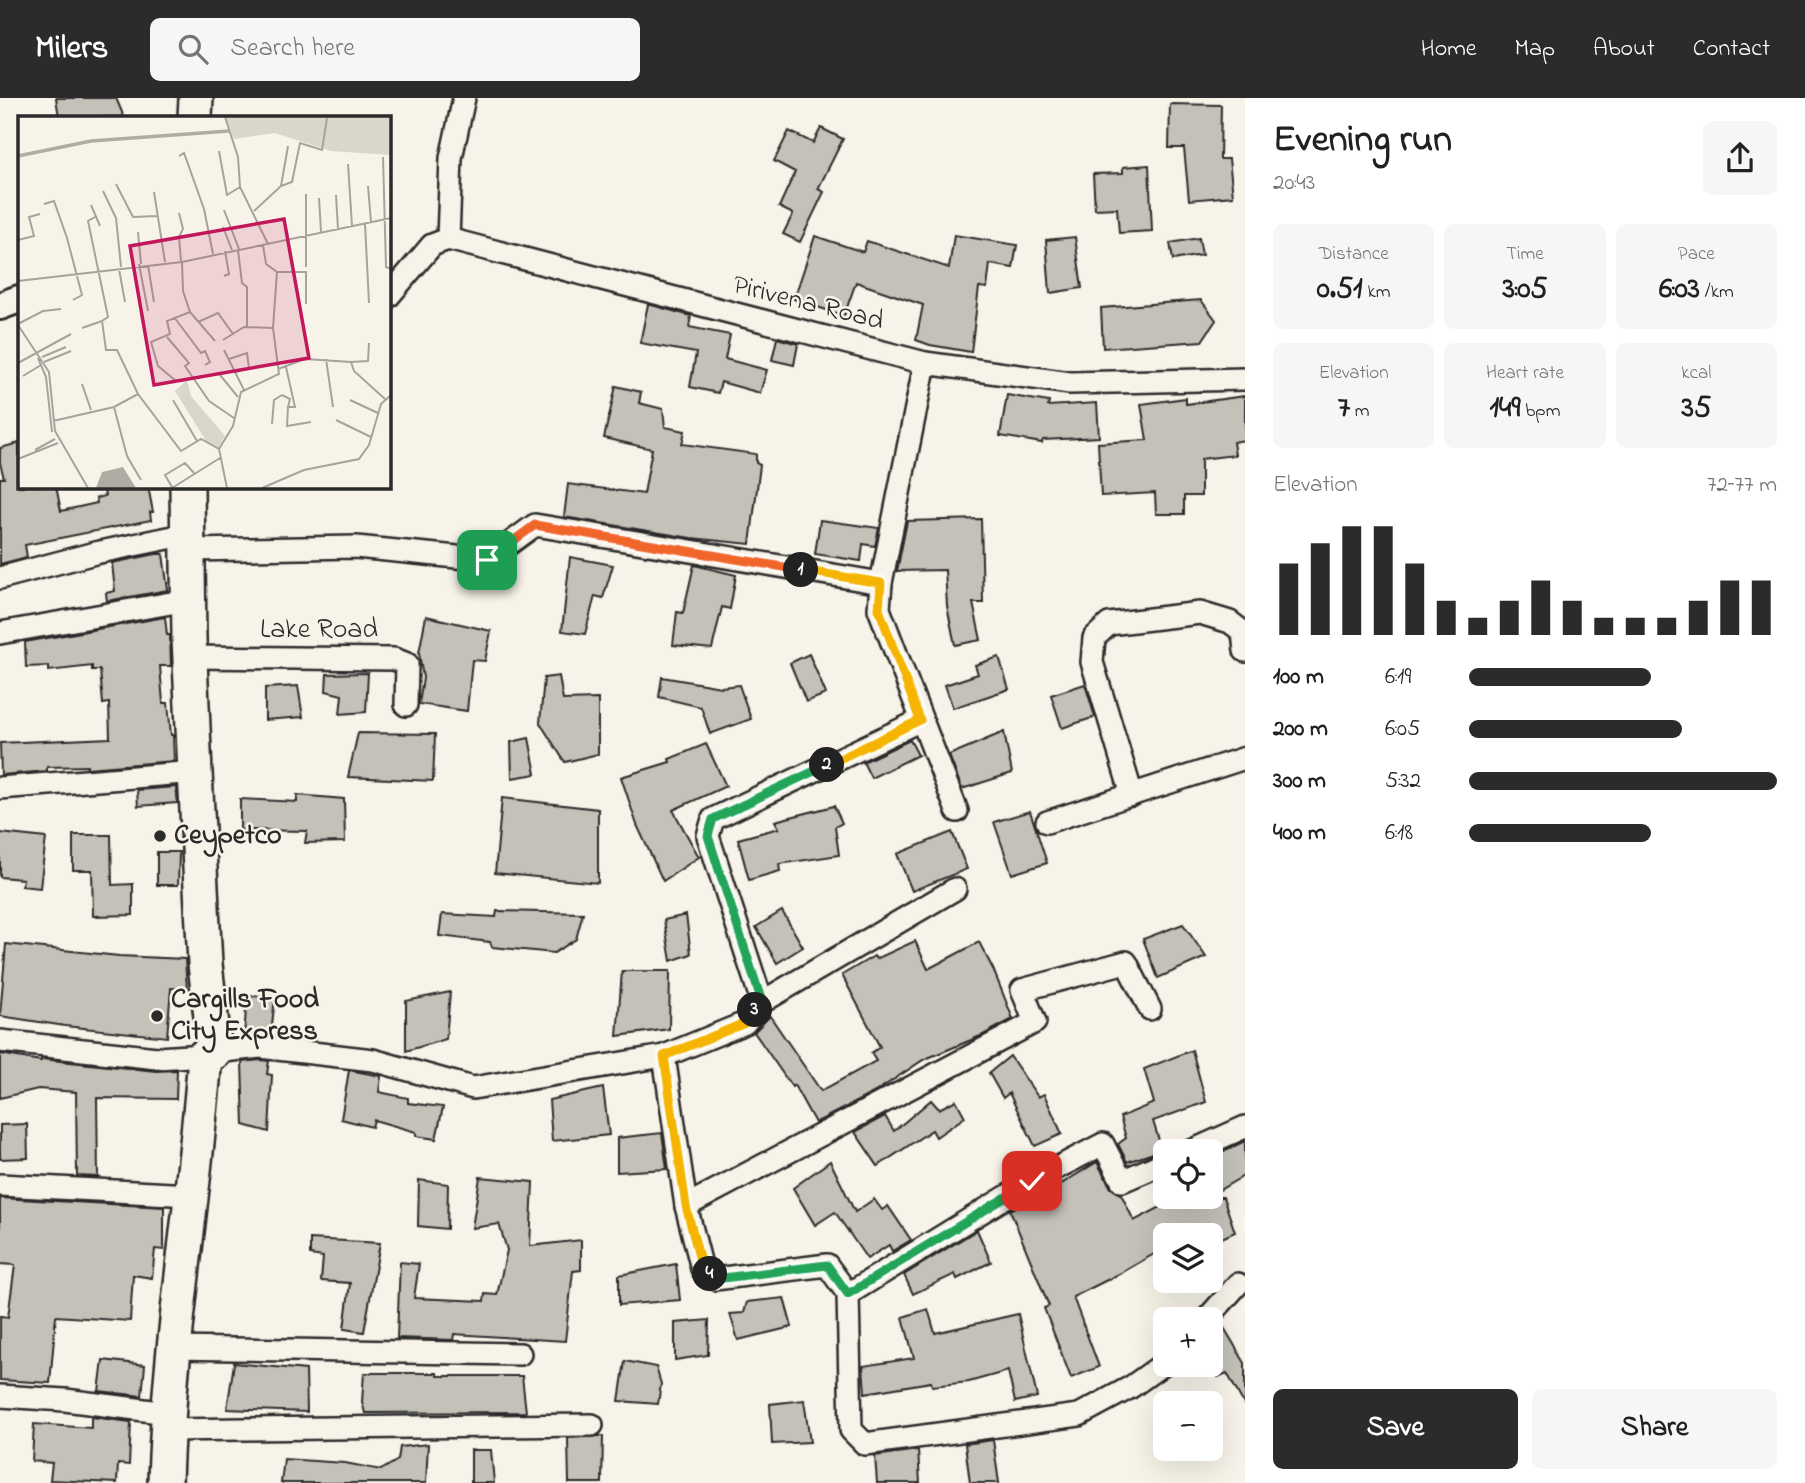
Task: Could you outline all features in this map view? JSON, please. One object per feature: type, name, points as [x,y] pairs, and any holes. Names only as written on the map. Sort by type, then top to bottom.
[{"type":"main road","points":[[195,116],[196,98]]},
{"type":"main road","points":[[165,1483],[173,1348],[210,1053],[189,657],[187,488]]},
{"type":"street","points":[[390,295],[432,246],[448,239],[451,158],[464,98]]},
{"type":"street","name":"Pirivena Road","points":[[448,239],[925,363],[1070,383],[1245,379]]},
{"type":"street","points":[[0,306],[18,299]]},
{"type":"street","points":[[925,363],[881,583],[879,609],[957,811]]},
{"type":"street","points":[[0,578],[95,554],[188,542],[356,547],[487,560],[535,525],[881,583]]},
{"type":"street","points":[[0,633],[188,600]]},
{"type":"street","points":[[1132,795],[1093,662],[1094,638],[1109,624],[1200,613],[1230,622],[1243,632],[1245,651]]},
{"type":"street","name":"Lake Road","points":[[189,657],[394,659],[407,664],[406,705]]},
{"type":"street","points":[[762,1002],[708,836],[713,819],[920,720]]},
{"type":"street","points":[[1046,822],[1245,758]]},
{"type":"street","points":[[0,788],[194,772]]},
{"type":"street","points":[[0,1041],[157,1058],[260,1047],[373,1060],[473,1088],[664,1056],[745,1023],[762,1002],[955,889]]},
{"type":"street","points":[[686,1206],[1035,1022],[1022,990],[1126,962],[1150,1009]]},
{"type":"street","points":[[664,1056],[686,1206],[702,1269],[715,1279],[827,1265],[848,1294],[851,1430],[865,1444],[1079,1415],[1131,1387],[1153,1371]]},
{"type":"street","points":[[1218,1139],[1245,1127]]},
{"type":"street","points":[[848,1294],[1032,1181],[1103,1144],[1122,1181],[1153,1168]]},
{"type":"street","points":[[0,1185],[191,1195]]},
{"type":"street","points":[[1218,1307],[1238,1284]]},
{"type":"street","points":[[173,1348],[520,1354]]},
{"type":"street","points":[[0,1396],[65,1400],[167,1422],[593,1425]]},
{"type":"building","points":[[56,98],[116,98],[124,116],[59,116]]},
{"type":"building","points":[[1170,104],[1221,105],[1220,159],[1229,159],[1233,196],[1189,200],[1184,148],[1169,148]]},
{"type":"building","points":[[821,128],[843,139],[818,189],[824,192],[800,242],[783,234],[793,214],[779,207],[795,172],[774,161],[789,131],[813,143]]},
{"type":"building","points":[[1149,165],[1152,231],[1119,233],[1117,208],[1095,209],[1093,174],[1123,173],[1123,167]]},
{"type":"building","points":[[954,235],[1017,245],[1013,268],[990,264],[987,288],[979,287],[971,352],[916,340],[923,305],[856,282],[844,316],[794,299],[815,236],[863,252],[867,241],[949,268]]},
{"type":"building","points":[[1075,237],[1082,288],[1050,293],[1046,240]]},
{"type":"building","points":[[1199,238],[1202,255],[1173,260],[1170,243]]},
{"type":"building","points":[[1201,300],[1216,320],[1202,341],[1103,348],[1101,308]]},
{"type":"building","points":[[648,304],[691,316],[689,327],[730,335],[725,359],[767,370],[760,393],[721,382],[718,393],[690,387],[696,353],[640,343]]},
{"type":"building","points":[[777,338],[798,344],[794,365],[772,360]]},
{"type":"building","points":[[616,386],[641,392],[639,403],[663,409],[665,427],[685,431],[682,444],[756,454],[756,463],[760,465],[750,544],[691,538],[564,517],[568,484],[644,494],[652,449],[604,438]]},
{"type":"building","points":[[1007,395],[1049,402],[1048,406],[1097,403],[1099,437],[1043,440],[1042,443],[1000,436]]},
{"type":"building","points":[[1245,396],[1245,440],[1233,442],[1235,455],[1201,459],[1201,496],[1184,496],[1184,514],[1156,514],[1155,493],[1101,496],[1098,443],[1147,440],[1141,404],[1186,398],[1186,404]]},
{"type":"building","points":[[18,443],[18,488],[56,488],[61,511],[97,503],[96,498],[105,496],[103,488],[148,488],[153,512],[150,512],[151,520],[25,545],[27,557],[0,564],[0,478],[4,478],[0,448]]},
{"type":"building","points":[[981,519],[983,603],[973,603],[981,640],[955,645],[947,606],[945,570],[897,571],[907,521]]},
{"type":"building","points":[[820,520],[879,528],[875,546],[863,544],[861,561],[815,554]]},
{"type":"building","points":[[163,554],[168,590],[107,601],[106,593],[115,591],[112,563]]},
{"type":"building","points":[[570,557],[613,565],[603,598],[595,596],[585,634],[562,631]]},
{"type":"building","points":[[694,565],[736,575],[730,609],[722,607],[712,649],[673,645],[677,612],[683,613]]},
{"type":"building","points":[[426,616],[491,631],[485,661],[472,660],[467,711],[419,704],[423,678],[419,653]]},
{"type":"building","points":[[165,617],[167,635],[170,635],[171,666],[160,666],[163,703],[168,703],[173,735],[174,761],[87,768],[47,767],[47,771],[1,775],[0,743],[110,738],[109,703],[103,704],[100,670],[92,670],[92,666],[49,671],[49,666],[26,667],[25,642]]},
{"type":"building","points":[[809,654],[826,694],[806,702],[790,663]]},
{"type":"building","points":[[999,657],[1009,689],[953,708],[945,685],[978,674],[975,665]]},
{"type":"building","points":[[368,673],[366,712],[340,714],[342,695],[326,691],[327,674]]},
{"type":"building","points":[[559,676],[563,700],[598,699],[598,754],[565,762],[540,723],[544,678]]},
{"type":"building","points":[[662,677],[721,687],[739,685],[751,719],[710,734],[701,707],[659,697]]},
{"type":"building","points":[[1085,684],[1095,717],[1062,728],[1051,695]]},
{"type":"building","points":[[298,686],[303,717],[265,720],[265,688]]},
{"type":"building","points":[[1004,732],[1012,773],[962,789],[949,755]]},
{"type":"building","points":[[358,733],[435,734],[433,781],[348,777]]},
{"type":"building","points":[[529,738],[536,774],[512,778],[511,742]]},
{"type":"building","points":[[910,740],[918,755],[871,778],[863,762]]},
{"type":"building","points":[[706,744],[726,786],[673,810],[699,857],[663,881],[637,825],[621,777],[670,762],[669,759]]},
{"type":"building","points":[[176,787],[177,803],[138,806],[137,790]]},
{"type":"building","points":[[297,795],[344,799],[345,842],[305,843],[307,831],[240,830],[240,799],[297,802]]},
{"type":"building","points":[[502,798],[598,809],[598,883],[495,873]]},
{"type":"building","points":[[834,806],[842,823],[835,827],[839,855],[779,864],[780,871],[749,880],[738,839],[779,828],[775,821]]},
{"type":"building","points":[[1030,811],[1047,863],[1012,874],[994,822]]},
{"type":"building","points":[[952,832],[967,869],[912,891],[897,854]]},
{"type":"building","points":[[0,833],[46,838],[40,888],[22,886],[23,879],[0,877]]},
{"type":"building","points":[[73,835],[111,835],[112,885],[133,884],[133,915],[93,916],[92,870],[73,870]]},
{"type":"building","points":[[157,852],[179,852],[178,885],[157,885]]},
{"type":"building","points":[[497,911],[583,913],[576,939],[554,953],[492,947],[490,942],[439,936],[442,914],[496,917]]},
{"type":"building","points":[[782,911],[803,947],[777,963],[756,927]]},
{"type":"building","points":[[686,915],[691,954],[671,961],[664,920]]},
{"type":"building","points":[[1183,924],[1206,957],[1158,978],[1143,939]]},
{"type":"building","points":[[915,941],[928,969],[979,942],[1013,1019],[983,1035],[923,1060],[875,1092],[815,1123],[794,1085],[792,1087],[754,1032],[770,1016],[821,1091],[876,1061],[871,1053],[880,1047],[842,975],[874,956],[876,959]]},
{"type":"building","points":[[6,944],[119,956],[185,959],[187,989],[171,988],[167,1037],[0,1016]]},
{"type":"building","points":[[622,971],[670,971],[669,1029],[617,1036]]},
{"type":"building","points":[[450,992],[446,1039],[406,1051],[406,1001]]},
{"type":"building","points":[[247,996],[275,997],[271,1035],[244,1036]]},
{"type":"building","points":[[1192,1050],[1206,1102],[1153,1121],[1159,1139],[1153,1139],[1153,1153],[1127,1162],[1118,1144],[1126,1138],[1120,1117],[1154,1103],[1144,1069]]},
{"type":"building","points":[[0,1054],[41,1061],[156,1071],[177,1070],[176,1099],[97,1098],[98,1177],[77,1176],[76,1092],[38,1089],[0,1098]]},
{"type":"building","points":[[1010,1056],[1038,1097],[1044,1094],[1062,1134],[1035,1146],[1009,1093],[1003,1098],[989,1073]]},
{"type":"building","points":[[269,1061],[267,1074],[272,1075],[269,1132],[244,1125],[242,1062]]},
{"type":"building","points":[[349,1070],[381,1076],[379,1092],[408,1098],[408,1103],[443,1107],[436,1139],[416,1136],[416,1132],[374,1120],[372,1127],[341,1119]]},
{"type":"building","points":[[603,1088],[609,1135],[552,1141],[549,1100]]},
{"type":"building","points":[[931,1100],[939,1109],[956,1100],[965,1117],[936,1137],[932,1130],[878,1166],[855,1132],[885,1116],[894,1131]]},
{"type":"building","points":[[27,1124],[28,1158],[0,1159],[0,1125]]},
{"type":"building","points":[[662,1133],[667,1169],[617,1172],[617,1138]]},
{"type":"building","points":[[1245,1141],[1245,1175],[1223,1188],[1223,1151]]},
{"type":"building","points":[[830,1161],[855,1212],[874,1199],[882,1210],[888,1206],[911,1240],[892,1251],[889,1245],[867,1259],[835,1212],[815,1225],[793,1188]]},
{"type":"building","points":[[1097,1162],[1111,1188],[1121,1194],[1134,1221],[1157,1209],[1223,1209],[1223,1197],[1235,1232],[1223,1238],[1223,1223],[1153,1223],[1153,1255],[1073,1297],[1099,1367],[1071,1378],[1044,1308],[1049,1306],[1010,1210],[1053,1189]]},
{"type":"building","points":[[480,1177],[533,1182],[530,1246],[581,1240],[581,1270],[573,1271],[565,1341],[454,1334],[453,1340],[397,1338],[400,1262],[419,1264],[414,1298],[484,1301],[485,1294],[497,1295],[507,1250],[499,1224],[472,1228]]},
{"type":"building","points":[[419,1180],[448,1184],[447,1229],[418,1226]]},
{"type":"building","points":[[0,1198],[164,1207],[164,1250],[155,1249],[152,1278],[133,1275],[130,1321],[56,1316],[50,1383],[0,1380],[0,1316],[8,1317],[15,1265],[0,1264]]},
{"type":"building","points":[[977,1230],[991,1262],[957,1279],[955,1274],[913,1294],[904,1275]]},
{"type":"building","points":[[310,1239],[380,1243],[364,1332],[344,1329],[350,1283],[321,1281],[323,1257],[310,1255]]},
{"type":"building","points":[[676,1264],[680,1300],[619,1305],[619,1275]]},
{"type":"building","points":[[784,1298],[792,1327],[738,1340],[730,1314],[744,1313],[747,1302]]},
{"type":"building","points":[[928,1309],[935,1333],[1018,1314],[1037,1397],[1015,1402],[1008,1371],[969,1382],[932,1386],[931,1382],[865,1393],[863,1366],[914,1358],[903,1317]]},
{"type":"building","points":[[709,1320],[708,1355],[675,1360],[675,1323]]},
{"type":"building","points":[[1223,1326],[1245,1363],[1245,1406],[1227,1373],[1223,1375]]},
{"type":"building","points":[[103,1360],[145,1365],[142,1396],[99,1391]]},
{"type":"building","points":[[625,1361],[656,1367],[661,1384],[658,1404],[619,1401]]},
{"type":"building","points":[[234,1363],[306,1370],[307,1412],[227,1409]]},
{"type":"building","points":[[364,1373],[522,1376],[526,1412],[365,1413],[362,1402]]},
{"type":"building","points":[[804,1400],[810,1442],[772,1444],[770,1404]]},
{"type":"building","points":[[91,1417],[131,1422],[129,1465],[118,1464],[117,1483],[50,1480],[52,1463],[32,1461],[34,1424],[91,1428]]},
{"type":"building","points":[[603,1436],[602,1483],[569,1483],[568,1438]]},
{"type":"building","points":[[993,1440],[999,1483],[970,1483],[965,1444]]},
{"type":"building","points":[[428,1444],[426,1483],[281,1483],[284,1459],[345,1463],[381,1470],[398,1460],[400,1447]]},
{"type":"building","points":[[471,1450],[491,1450],[494,1483],[471,1483]]},
{"type":"building","points":[[918,1450],[920,1483],[877,1483],[875,1456]]},
{"type":"place","name":"Ceypetco","points":[[160,836]]},
{"type":"place","name":"Cargills Food City Express","points":[[157,1016]]},
{"type":"route","points":[[487,560],[535,525],[881,583],[879,609],[920,720],[713,819],[708,836],[762,1002],[745,1023],[664,1056],[686,1206],[702,1269],[715,1279],[827,1265],[848,1294],[1032,1181]]}]
